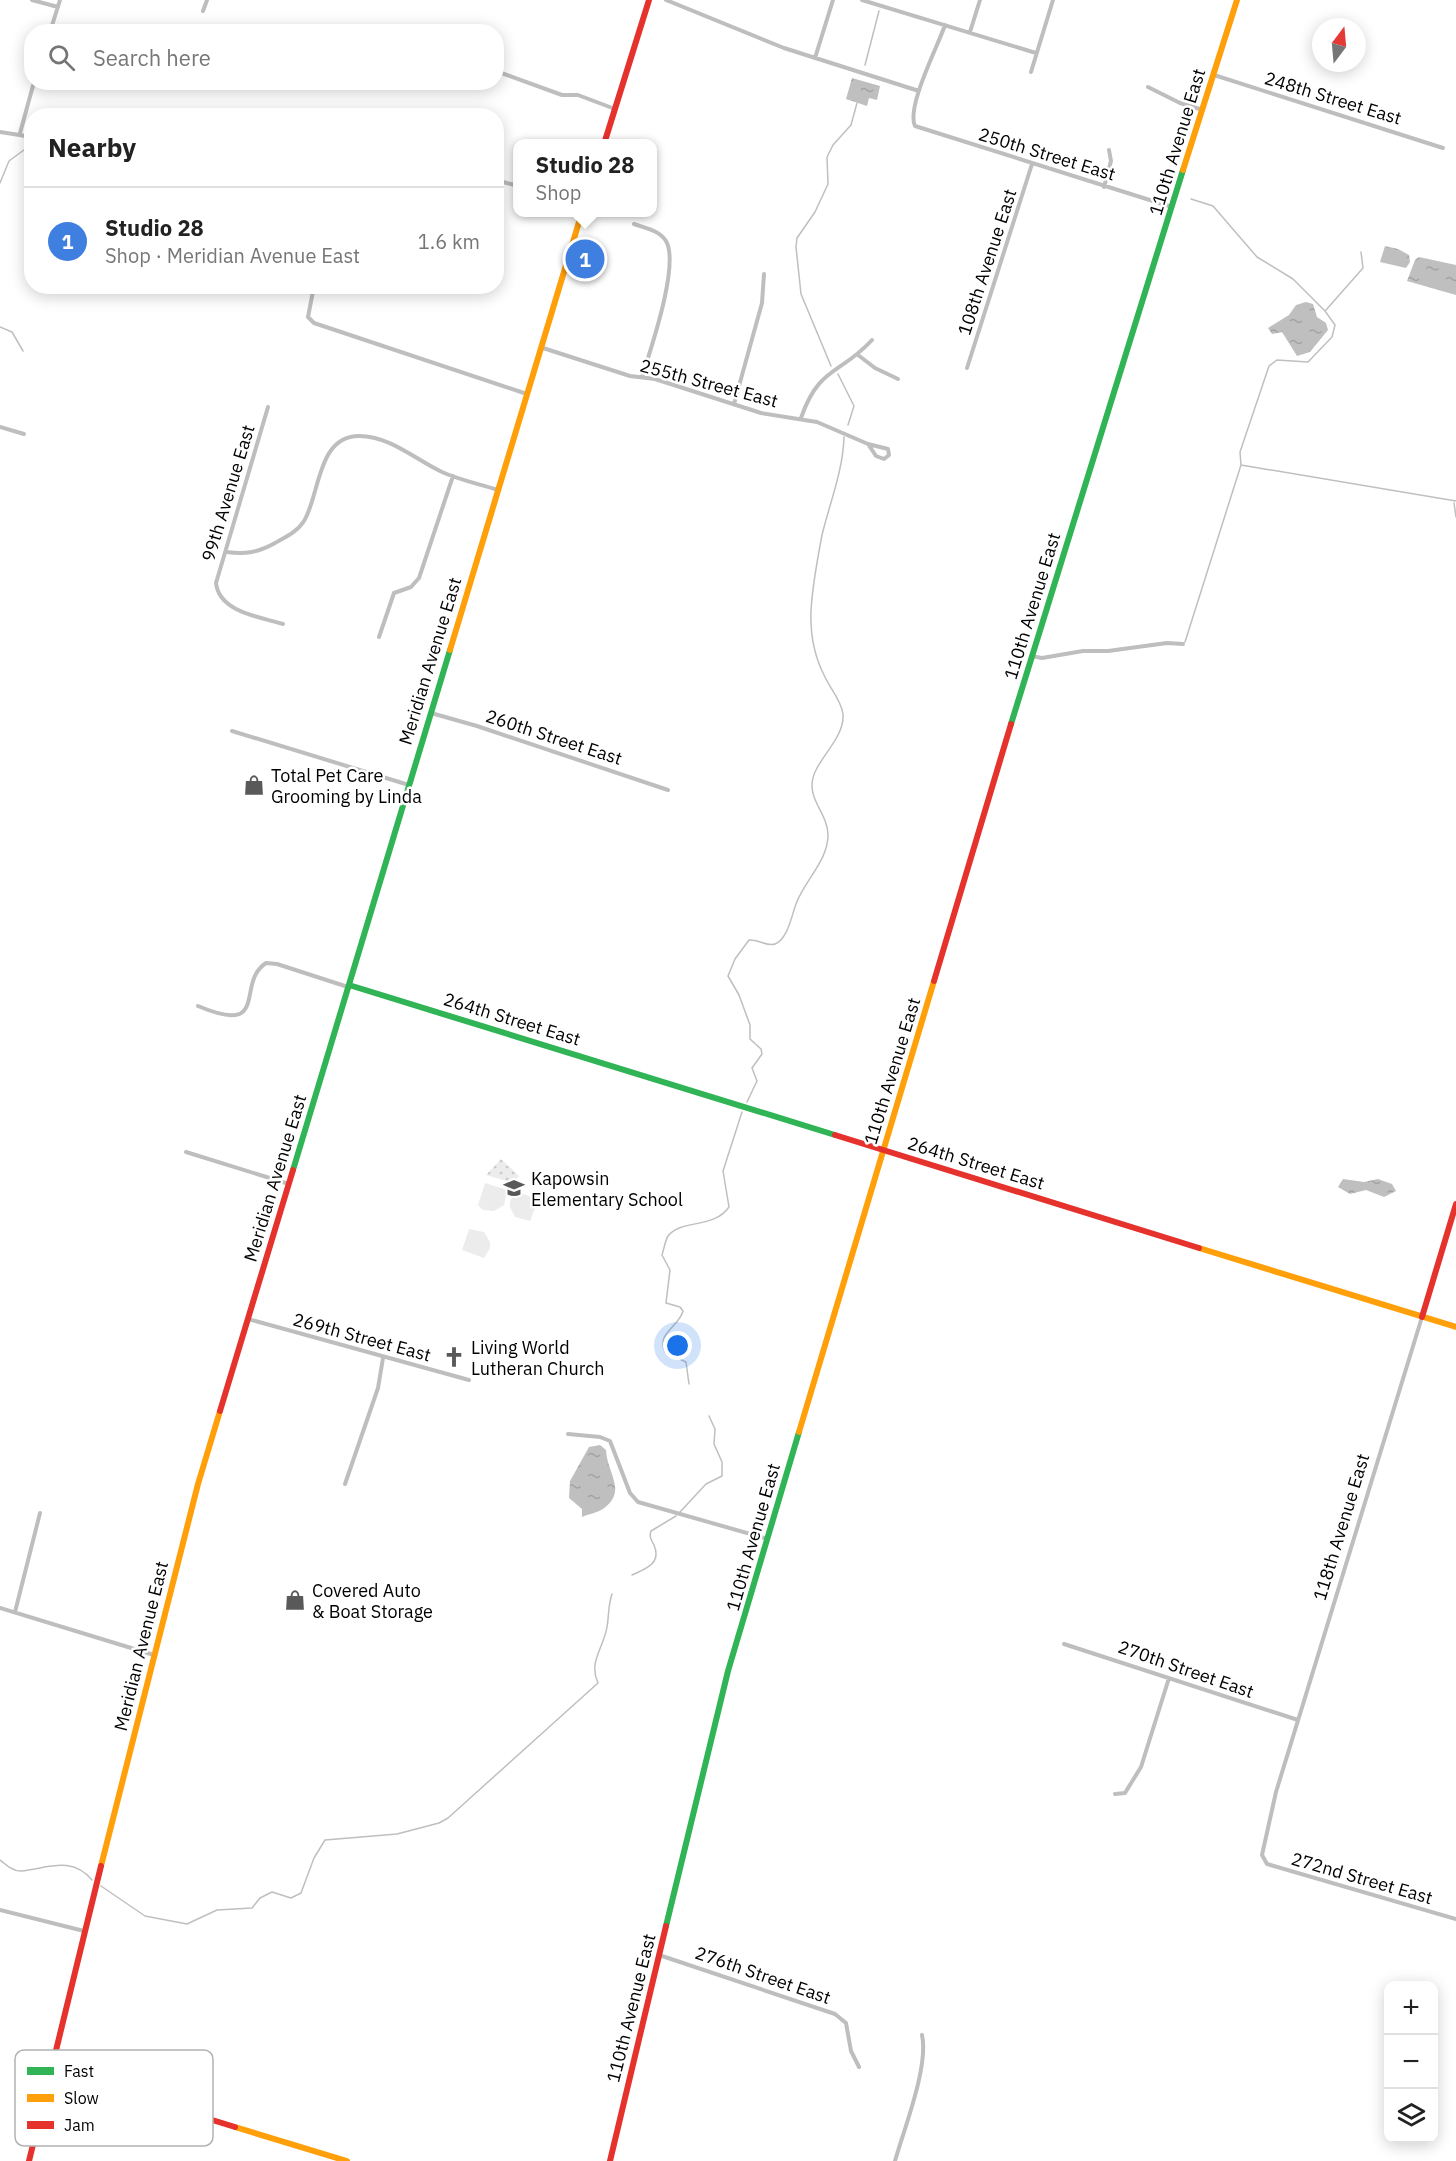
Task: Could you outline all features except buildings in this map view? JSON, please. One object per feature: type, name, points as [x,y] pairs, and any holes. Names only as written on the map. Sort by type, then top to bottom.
[{"type":"street","points":[[32,0],[58,7]]},
{"type":"street","points":[[53,24],[60,0]]},
{"type":"street","points":[[203,10],[207,0]]},
{"type":"street","points":[[606,139],[649,0]]},
{"type":"street","points":[[666,0],[784,48],[919,91],[945,25]]},
{"type":"street","points":[[815,58],[833,0]]},
{"type":"street","points":[[862,0],[1036,54]]},
{"type":"street","points":[[970,32],[980,0]]},
{"type":"street","points":[[1031,72],[1053,0]]},
{"type":"street","name":"110th Avenue East","points":[[610,2161],[728,1671],[1031,657],[1237,0]]},
{"type":"street","points":[[504,74],[562,95],[578,95],[615,108]]},
{"type":"street","name":"248th Street East","points":[[1214,75],[1443,148]]},
{"type":"street","points":[[1148,87],[1180,103],[1203,110]]},
{"type":"street","points":[[27,108],[32,90]]},
{"type":"street","name":"250th Street East","points":[[919,91],[913,119],[915,126],[1173,207]]},
{"type":"street","points":[[20,133],[24,118]]},
{"type":"street","points":[[0,132],[24,134]]},
{"type":"street","points":[[1104,187],[1111,161],[1108,150]]},
{"type":"street","name":"108th Avenue East","points":[[967,368],[1032,164]]},
{"type":"street","name":"Meridian Avenue East","points":[[55,2050],[193,1503],[581,217]]},
{"type":"street","points":[[634,224],[661,236],[668,246],[670,262],[665,292],[642,377]]},
{"type":"street","points":[[734,404],[762,303],[764,274]]},
{"type":"street","points":[[312,294],[308,317],[320,325],[527,394]]},
{"type":"street","points":[[801,418],[810,394],[818,382],[858,356],[872,340]]},
{"type":"street","name":"255th Street East","points":[[543,348],[630,376],[655,379],[770,415],[801,418],[839,430],[868,444],[884,446],[888,449],[889,455],[884,459],[876,456],[868,444]]},
{"type":"street","points":[[858,356],[875,368],[898,379]]},
{"type":"street","name":"99th Avenue East","points":[[268,407],[226,542],[227,552],[221,566],[217,588],[225,601],[236,609],[283,624]]},
{"type":"street","points":[[0,427],[24,435]]},
{"type":"street","points":[[227,552],[258,552],[299,528],[308,514],[329,453],[344,439],[361,436],[381,441],[453,476],[498,490]]},
{"type":"street","points":[[379,637],[394,593],[411,587],[417,581],[453,476]]},
{"type":"street","points":[[1031,657],[1042,658],[1083,651],[1108,651],[1167,643],[1183,644]]},
{"type":"street","name":"260th Street East","points":[[430,713],[477,726],[668,790]]},
{"type":"street","points":[[232,731],[409,785]]},
{"type":"street","points":[[198,1006],[230,1017],[238,1014],[245,1007],[259,970],[266,963],[278,964],[349,986]]},
{"type":"street","name":"264th Street East","points":[[349,986],[1456,1326]]},
{"type":"street","points":[[186,1152],[289,1184]]},
{"type":"street","name":"118th Avenue East","points":[[1262,1860],[1275,1799],[1298,1720],[1456,1204]]},
{"type":"street","name":"269th Street East","points":[[248,1319],[382,1358],[469,1380]]},
{"type":"street","points":[[345,1484],[378,1389],[382,1358]]},
{"type":"street","points":[[568,1434],[600,1437],[610,1441],[630,1493],[638,1502],[768,1539]]},
{"type":"street","points":[[15,1612],[40,1513]]},
{"type":"street","points":[[0,1608],[154,1655]]},
{"type":"street","name":"270th Street East","points":[[1064,1644],[1298,1720]]},
{"type":"street","points":[[1115,1794],[1125,1793],[1137,1776],[1169,1678]]},
{"type":"street","name":"272nd Street East","points":[[1262,1860],[1267,1864],[1456,1919]]},
{"type":"street","points":[[0,1910],[84,1931]]},
{"type":"street","name":"276th Street East","points":[[659,1955],[839,2016],[846,2022],[851,2050],[859,2067]]},
{"type":"street","points":[[895,2161],[920,2070],[924,2048],[922,2035]]},
{"type":"street","points":[[213,2120],[347,2161]]},
{"type":"street","name":"Meridian Avenue East","points":[[29,2161],[32,2146]]},
{"type":"shaded area","points":[[501,1159],[519,1176],[513,1183],[486,1175]]},
{"type":"shaded area","points":[[485,1183],[507,1190],[504,1205],[494,1211],[483,1210],[478,1205]]},
{"type":"shaded area","points":[[517,1191],[538,1200],[530,1221],[515,1217],[510,1207],[510,1201]]},
{"type":"shaded area","points":[[469,1229],[484,1232],[490,1242],[490,1248],[484,1258],[462,1250]]},
{"type":"water","points":[[852,78],[880,86],[877,100],[869,98],[867,106],[846,99]]},
{"type":"water","points":[[1385,246],[1409,255],[1410,262],[1406,268],[1380,262]]},
{"type":"water","points":[[1419,257],[1456,265],[1456,295],[1407,281],[1415,260]]},
{"type":"water","points":[[1306,302],[1313,304],[1317,317],[1326,323],[1328,330],[1310,352],[1297,356],[1282,332],[1272,334],[1268,328],[1289,315],[1296,305]]},
{"type":"water","points":[[1343,1179],[1364,1182],[1378,1179],[1392,1184],[1396,1191],[1384,1197],[1366,1190],[1350,1194],[1338,1187]]},
{"type":"water","points":[[600,1445],[606,1450],[614,1482],[614,1496],[603,1509],[582,1517],[582,1509],[569,1498],[570,1481],[589,1447]]},
{"type":"waterway","points":[[865,65],[879,11]]},
{"type":"waterway","points":[[831,366],[801,294],[796,247],[797,238],[815,212],[828,184],[827,157],[833,145],[851,125],[857,103]]},
{"type":"waterway","points":[[0,183],[9,161],[24,150]]},
{"type":"waterway","points":[[1191,199],[1213,206],[1257,257],[1293,279],[1325,311],[1335,325],[1332,337],[1308,362],[1277,360],[1269,366],[1240,452],[1241,465]]},
{"type":"waterway","points":[[1326,310],[1363,268],[1361,252]]},
{"type":"waterway","points":[[0,327],[12,332],[23,351]]},
{"type":"waterway","points":[[838,374],[854,406],[848,425]]},
{"type":"waterway","points":[[747,1102],[757,1081],[752,1068],[762,1054],[761,1049],[750,1039],[750,1025],[739,995],[728,976],[735,959],[749,940],[772,945],[783,937],[800,895],[820,862],[827,844],[827,828],[814,797],[812,784],[818,767],[839,733],[843,714],[815,653],[811,611],[822,535],[839,474],[844,437]]},
{"type":"waterway","points":[[1185,642],[1241,465],[1456,501]]},
{"type":"waterway","points":[[1454,503],[1456,517]]},
{"type":"waterway","points":[[689,1384],[686,1362],[665,1352],[663,1345],[663,1340],[683,1311],[680,1307],[666,1303],[670,1270],[662,1255],[667,1238],[674,1231],[715,1218],[729,1207],[723,1171],[742,1112]]},
{"type":"waterway","points":[[680,1512],[706,1484],[722,1476],[722,1462],[714,1444],[715,1429],[709,1416]]},
{"type":"waterway","points":[[632,1575],[647,1568],[656,1557],[651,1531],[676,1516]]},
{"type":"waterway","points":[[101,1886],[145,1916],[187,1924],[217,1910],[252,1908],[260,1898],[272,1892],[291,1898],[301,1893],[314,1858],[325,1840],[397,1834],[439,1823],[448,1818],[598,1683],[595,1675],[596,1661],[608,1623],[612,1594]]},
{"type":"waterway","points":[[0,1860],[18,1871],[58,1865],[67,1866],[84,1872],[92,1880]]},
{"type":"traffic: fast","points":[[1011,724],[1183,170]]},
{"type":"traffic: fast","points":[[293,1170],[450,650]]},
{"type":"traffic: fast","points":[[349,985],[835,1135]]},
{"type":"traffic: fast","points":[[666,1926],[728,1671],[799,1432]]},
{"type":"traffic: slow","points":[[1183,170],[1237,0]]},
{"type":"traffic: slow","points":[[450,650],[580,217]]},
{"type":"traffic: slow","points":[[799,1432],[934,981]]},
{"type":"traffic: slow","points":[[1199,1248],[1456,1327]]},
{"type":"traffic: slow","points":[[101,1866],[198,1484],[220,1411]]},
{"type":"traffic: slow","points":[[235,2127],[347,2161]]},
{"type":"traffic: jam","points":[[606,139],[649,0]]},
{"type":"traffic: jam","points":[[934,981],[1011,724]]},
{"type":"traffic: jam","points":[[835,1135],[1199,1248]]},
{"type":"traffic: jam","points":[[220,1411],[293,1170]]},
{"type":"traffic: jam","points":[[1422,1317],[1456,1204]]},
{"type":"traffic: jam","points":[[56,2050],[101,1866]]},
{"type":"traffic: jam","points":[[610,2161],[666,1926]]},
{"type":"traffic: jam","points":[[213,2120],[235,2127]]},
{"type":"traffic: jam","points":[[29,2161],[33,2146]]},
{"type":"place","name":"Studio 28","points":[[585,259]]},
{"type":"place","name":"Total Pet Care Grooming by Linda","points":[[254,785]]},
{"type":"place","name":"Kapowsin Elementary School","points":[[514,1188]]},
{"type":"place","name":"Living World Lutheran Church","points":[[454,1357]]},
{"type":"place","name":"Covered Auto & Boat Storage","points":[[295,1600]]}]
